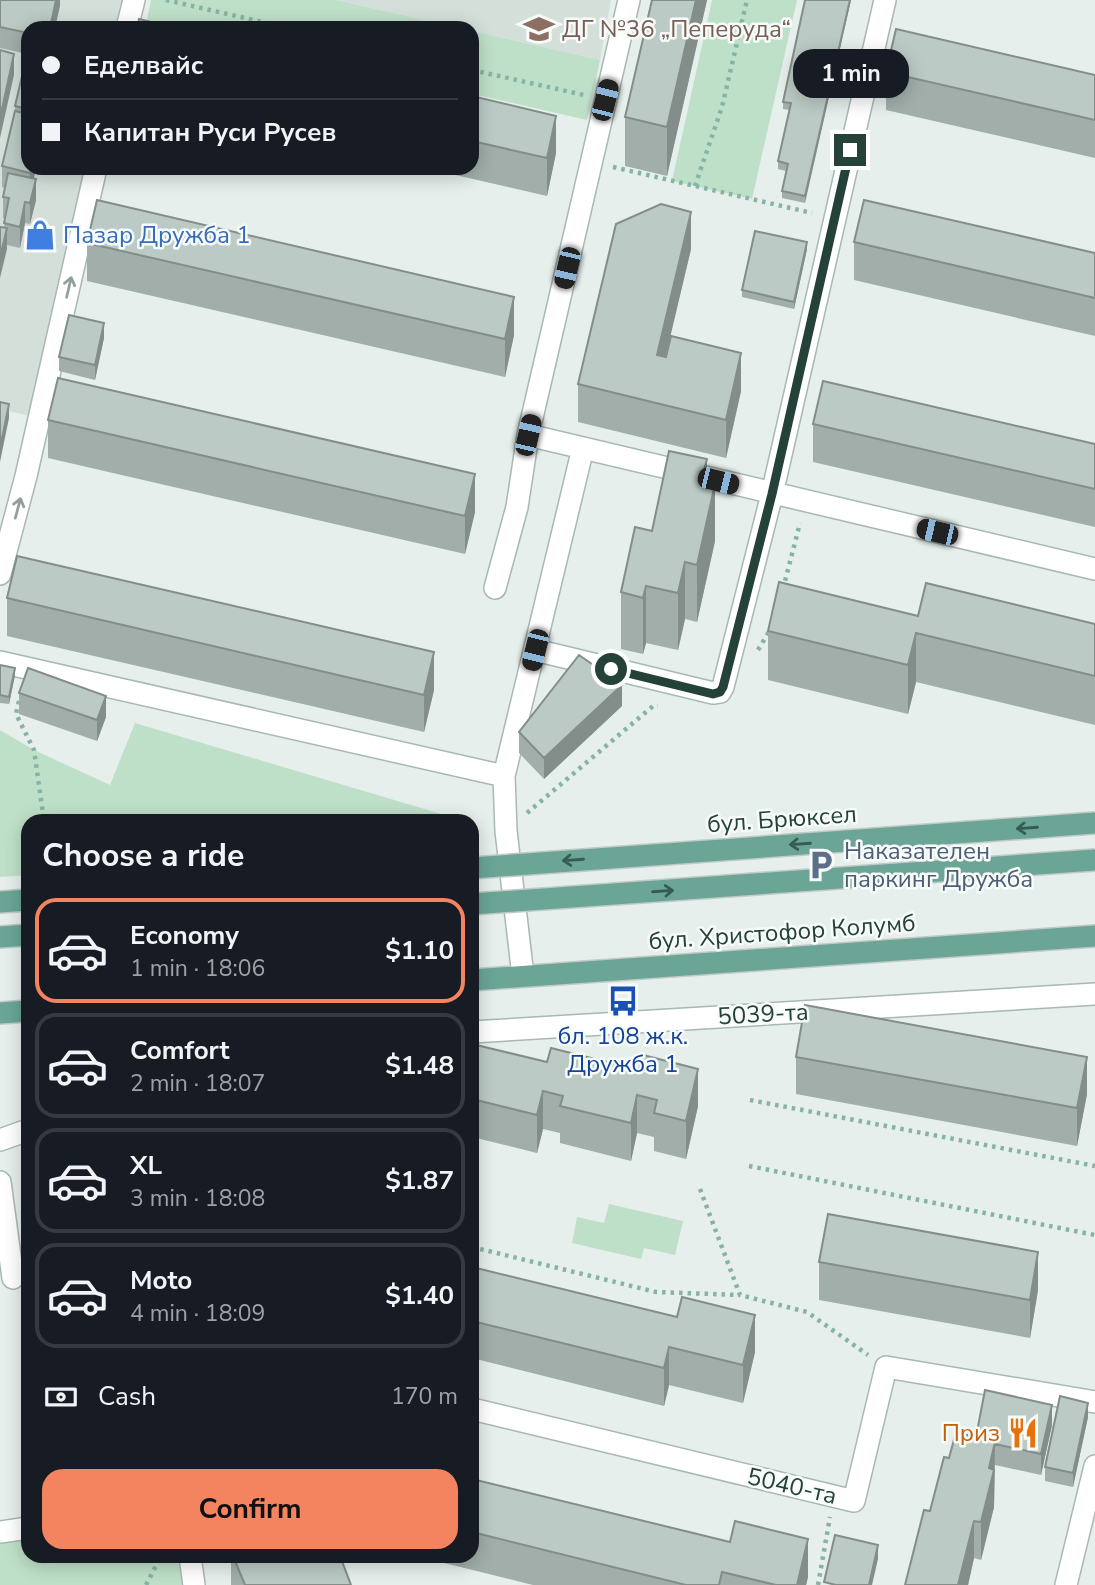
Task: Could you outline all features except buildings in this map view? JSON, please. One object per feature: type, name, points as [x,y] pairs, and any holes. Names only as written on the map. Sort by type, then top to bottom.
[{"type":"main road","name":"бул. Брюксел","points":[[479,867],[1095,823]]},
{"type":"main road","points":[[479,904],[1095,860]]},
{"type":"main road","points":[[0,902],[21,900]]},
{"type":"main road","points":[[0,937],[21,936]]},
{"type":"main road","name":"бул. Христофор Колумб","points":[[479,979],[1095,936]]},
{"type":"main road","points":[[0,1013],[21,1012]]},
{"type":"street","points":[[129,21],[134,0]]},
{"type":"street","points":[[495,588],[517,507],[528,435],[629,0]]},
{"type":"street","points":[[535,650],[713,694],[720,692],[772,494],[885,0]]},
{"type":"street","points":[[0,575],[26,476],[94,175]]},
{"type":"street","points":[[528,435],[1095,569]]},
{"type":"street","points":[[523,976],[506,831],[504,776],[583,448]]},
{"type":"street","points":[[0,662],[504,776]]},
{"type":"street","name":"5039-та","points":[[479,1032],[1095,994]]},
{"type":"street","points":[[0,1140],[21,1132]]},
{"type":"street","points":[[0,1182],[13,1278]]},
{"type":"street","points":[[886,1367],[1095,1402]]},
{"type":"street","name":"5040-та","points":[[479,1411],[854,1501],[886,1367]]},
{"type":"street","points":[[1066,1585],[1095,1466]]},
{"type":"street","points":[[0,1532],[21,1529]]},
{"type":"street","points":[[191,1563],[194,1585]]},
{"type":"path","points":[[166,0],[258,21]]},
{"type":"path","points":[[695,186],[722,107],[747,0]]},
{"type":"path","points":[[479,72],[605,100]]},
{"type":"path","points":[[591,163],[835,219]]},
{"type":"path","points":[[27,667],[16,714],[34,750],[43,814]]},
{"type":"path","points":[[751,1100],[1095,1166]]},
{"type":"path","points":[[749,1166],[1095,1235]]},
{"type":"path","points":[[700,1189],[740,1295]]},
{"type":"path","points":[[479,1249],[656,1292],[740,1295],[807,1312],[886,1367]]},
{"type":"path","points":[[818,1585],[835,1497]]},
{"type":"path","points":[[146,1585],[157,1563]]},
{"type":"shaded area","name":"Пазар Дружба 1","points":[[0,0],[134,0],[129,21],[21,21],[21,175],[94,175],[39,418],[0,409]]},
{"type":"shaded area","name":"ДГ №36 „Пеперуда“","points":[[336,0],[611,0],[600,60],[479,32],[479,21],[429,21]]},
{"type":"green space","points":[[151,0],[336,0],[429,21],[152,21],[147,20]]},
{"type":"green space","points":[[712,0],[797,0],[752,199],[672,181]]},
{"type":"green space","points":[[479,32],[600,60],[587,120],[479,95]]},
{"type":"green space","points":[[135,723],[441,814],[21,814],[21,876],[0,877],[0,730],[34,750],[110,785]]},
{"type":"green space","points":[[609,1204],[683,1221],[675,1255],[644,1248],[641,1259],[572,1243],[577,1217],[604,1223]]},
{"type":"green space","points":[[21,1529],[21,1563],[191,1563],[194,1585],[0,1585],[0,1532]]},
{"type":"place","name":"ДГ №36 „Пеперуда“","points":[[539,29]]},
{"type":"place","name":"Пазар Дружба 1","points":[[40,235]]},
{"type":"place","name":"Наказателен паркинг Дружба","points":[[821,865]]},
{"type":"place","name":"бл. 108 ж.к. Дружба 1","points":[[623,1001]]},
{"type":"place","name":"Приз","points":[[1023,1433]]},
{"type":"route","points":[[611,669],[713,694],[720,692],[723,687],[772,494],[850,150]]}]
